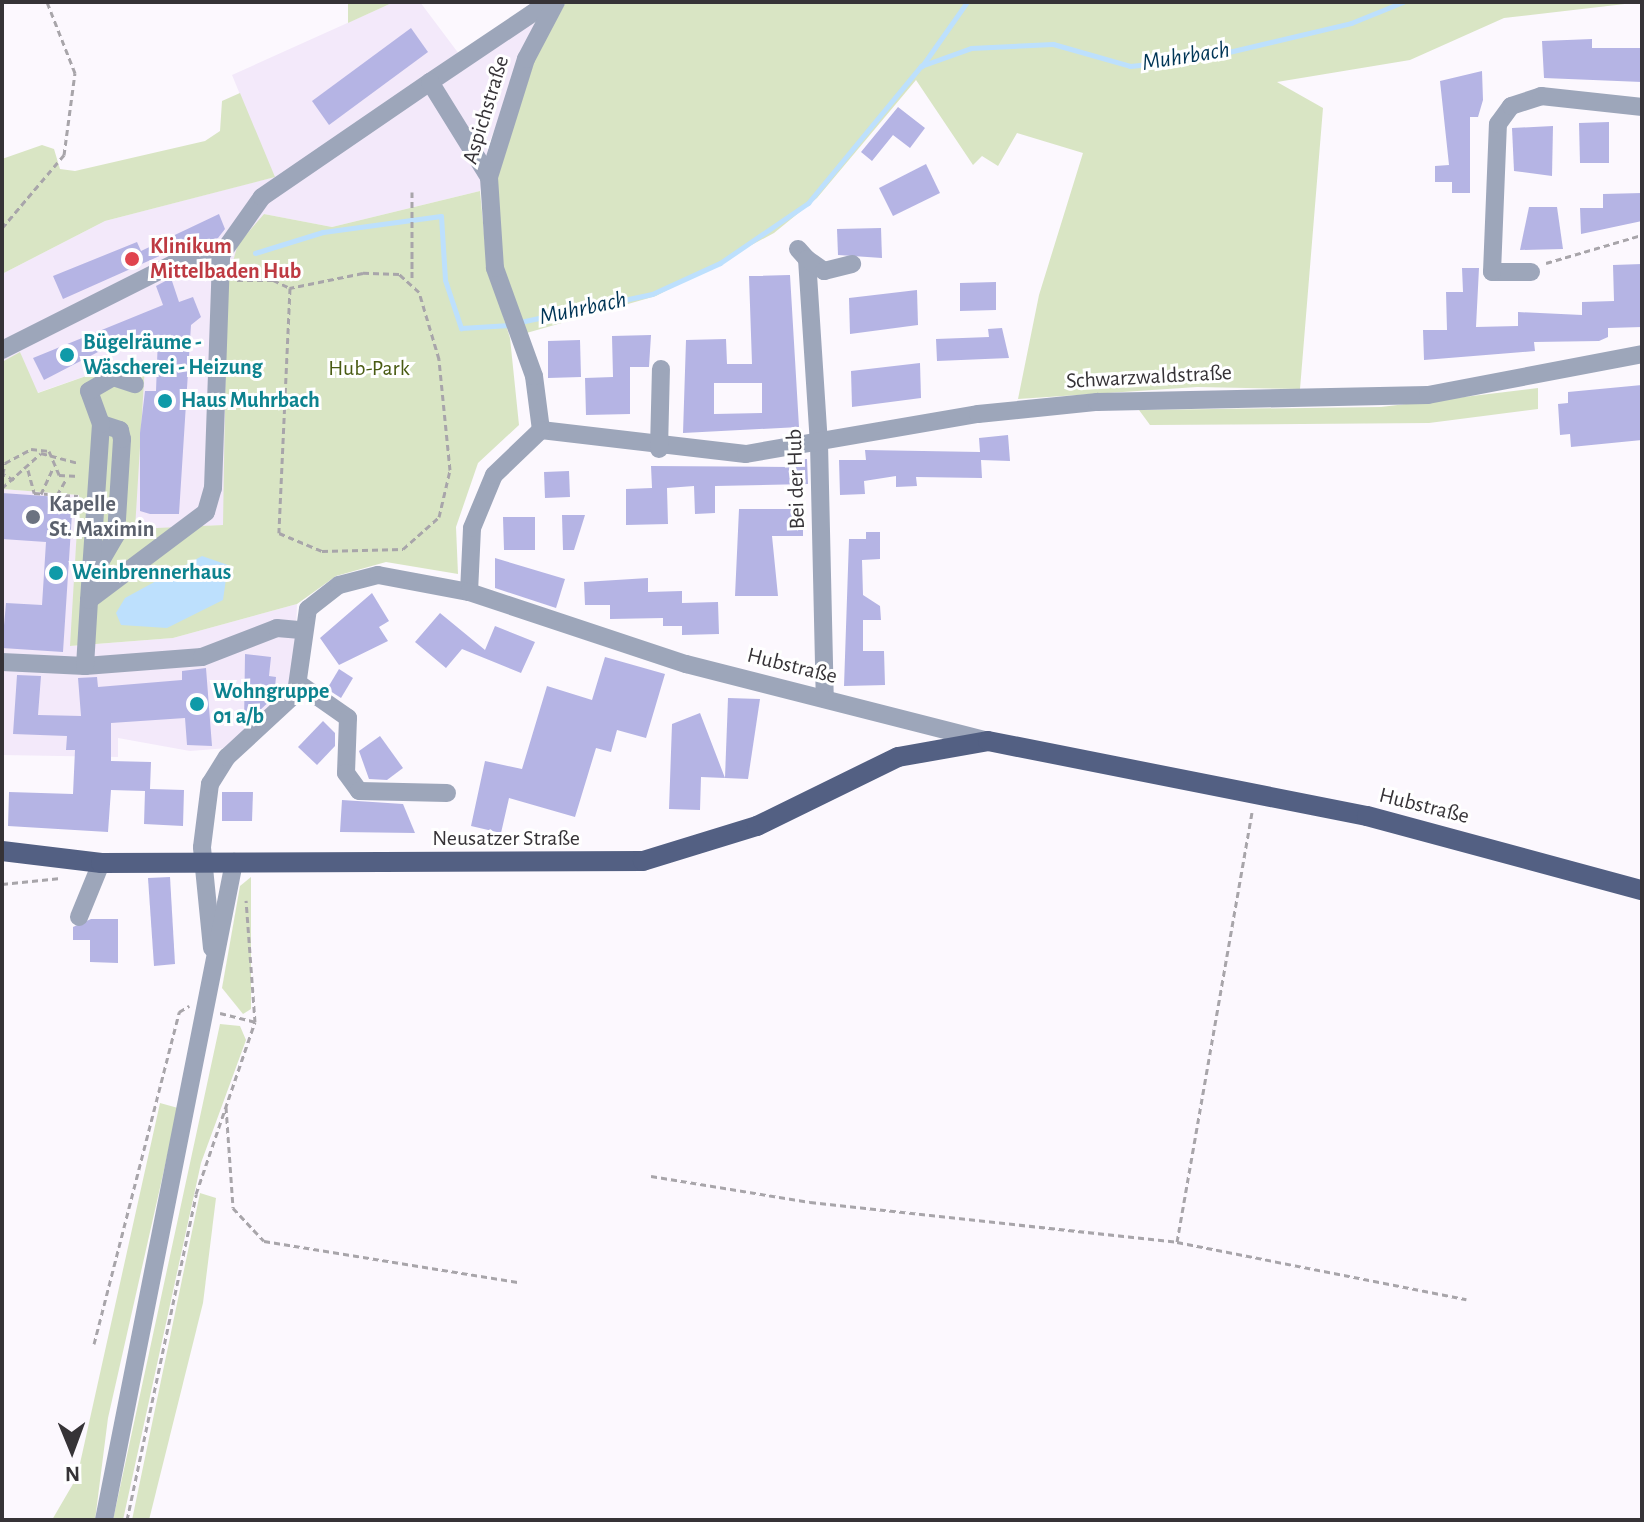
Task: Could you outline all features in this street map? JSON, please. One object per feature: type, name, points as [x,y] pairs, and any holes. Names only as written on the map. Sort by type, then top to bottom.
[{"type":"main road","name":"Neusatzer Straße","points":[[2,851],[97,871],[234,862],[643,861],[757,826],[898,757],[988,741]]},
{"type":"main road","name":"Hubstraße","points":[[988,741],[1256,793],[1642,890]]},
{"type":"street","points":[[89,600],[206,512],[213,488],[217,282],[221,255],[262,197],[549,2]]},
{"type":"street","name":"Aspichstraße","points":[[541,430],[519,335],[495,268],[489,177],[526,59],[556,2]]},
{"type":"street","points":[[430,82],[489,177]]},
{"type":"street","points":[[1531,272],[1492,272],[1498,124],[1511,106],[1541,96],[1642,107]]},
{"type":"street","name":"Bei der Hub","points":[[825,699],[819,443],[803,254],[824,271],[852,264]]},
{"type":"street","points":[[2,350],[187,257],[221,255]]},
{"type":"street","name":"Schwarzwaldstraße","points":[[541,430],[659,449],[746,454],[978,414],[1097,402],[1428,395],[1642,354]]},
{"type":"street","points":[[659,449],[661,369]]},
{"type":"street","points":[[85,666],[97,497],[95,468],[101,424],[90,406],[99,379],[135,384]]},
{"type":"street","points":[[92,576],[112,551],[120,480],[120,430],[101,424]]},
{"type":"street","points":[[469,592],[472,528],[494,475],[541,430]]},
{"type":"street","name":"Hubstraße","points":[[301,630],[308,609],[339,585],[378,575],[469,592],[686,664],[988,741]]},
{"type":"street","points":[[2,662],[85,666],[202,657],[277,628],[301,630],[298,683],[278,716],[227,757],[210,784],[205,863],[212,948]]},
{"type":"street","points":[[298,683],[348,718],[346,773],[359,791],[447,793]]},
{"type":"street","points":[[104,1520],[205,1009],[212,948],[234,862]]},
{"type":"street","points":[[79,917],[97,871]]},
{"type":"path","points":[[2,228],[64,155],[76,92],[69,52],[47,2]]},
{"type":"path","points":[[290,288],[279,533],[322,551],[383,554],[411,544],[439,517],[449,481],[439,359],[412,279],[412,192]]},
{"type":"path","points":[[1531,272],[1642,235]]},
{"type":"path","points":[[217,282],[257,278],[290,288],[347,273],[412,279]]},
{"type":"path","points":[[14,480],[3,474],[9,458],[49,451],[95,468]]},
{"type":"path","points":[[41,494],[53,468],[49,451]]},
{"type":"path","points":[[2,488],[49,451]]},
{"type":"path","points":[[53,468],[67,478]]},
{"type":"path","points":[[57,495],[67,478],[95,468]]},
{"type":"path","points":[[28,470],[34,493],[97,497]]},
{"type":"path","points":[[1177,1242],[1256,793]]},
{"type":"path","points":[[127,1520],[196,1194],[255,1022],[246,901],[234,862]]},
{"type":"path","points":[[2,884],[97,871]]},
{"type":"path","points":[[94,1344],[179,1012],[205,1009],[255,1022]]},
{"type":"path","points":[[226,1105],[233,1208],[264,1241],[518,1282]]},
{"type":"path","points":[[651,1176],[810,1202],[885,1204],[1177,1242],[1466,1299]]},
{"type":"shaded area","name":"Klinikum Mittelbaden Hub","points":[[394,2],[420,2],[459,54],[525,9],[537,28],[489,143],[480,191],[332,227],[264,214],[227,282],[224,525],[135,530],[126,362],[37,393],[20,353],[2,362],[2,274],[105,221],[274,177],[232,75]]},
{"type":"shaded area","points":[[2,489],[79,495],[71,646],[173,638],[297,604],[294,680],[283,708],[228,748],[190,751],[118,738],[118,757],[2,755]]},
{"type":"green space","points":[[348,2],[394,2],[348,23]]},
{"type":"green space","points":[[566,2],[1642,2],[1504,18],[1410,60],[1277,82],[1323,108],[1300,389],[1197,387],[1018,399],[1039,295],[1083,153],[1017,133],[998,166],[982,156],[973,165],[916,80],[817,198],[774,233],[656,296],[523,334],[505,284],[495,185],[536,55]]},
{"type":"green space","points":[[240,93],[275,177],[105,221],[2,274],[2,159],[42,145],[54,149],[60,169],[75,171],[205,141],[220,131],[222,101]]},
{"type":"green space","name":"Hub-Park","points":[[480,191],[487,265],[510,338],[519,425],[478,463],[456,527],[458,574],[386,562],[336,576],[297,604],[173,638],[70,646],[79,495],[2,489],[2,362],[20,352],[38,393],[126,362],[145,365],[135,529],[223,525],[227,282],[238,244],[264,214],[332,227]]},
{"type":"green space","points":[[1538,388],[1538,409],[1429,423],[1150,425],[1139,410],[1381,407]]},
{"type":"green space","points":[[251,877],[251,1009],[243,1014],[222,988],[240,886]]},
{"type":"green space","points":[[220,1024],[240,1026],[246,1040],[201,1163],[123,1520],[113,1520]]},
{"type":"green space","points":[[160,1103],[178,1108],[108,1418],[95,1520],[52,1520],[77,1477]]},
{"type":"green space","points":[[200,1193],[216,1198],[203,1303],[149,1520],[132,1520]]},
{"type":"water","points":[[202,556],[228,565],[223,600],[167,628],[121,625],[116,613],[125,598]]},
{"type":"building","points":[[411,28],[428,52],[329,125],[312,101]]},
{"type":"building","points":[[1592,39],[1592,48],[1642,48],[1642,82],[1544,78],[1542,41]]},
{"type":"building","points":[[1482,71],[1483,100],[1478,117],[1470,117],[1470,193],[1452,193],[1452,182],[1435,182],[1435,166],[1449,165],[1440,81]]},
{"type":"building","points":[[898,107],[925,128],[910,148],[893,135],[872,161],[861,152]]},
{"type":"building","points":[[1609,122],[1609,163],[1580,163],[1579,123]]},
{"type":"building","points":[[1553,126],[1552,176],[1514,171],[1512,128]]},
{"type":"building","points":[[926,164],[940,193],[893,216],[879,188]]},
{"type":"building","points":[[1642,193],[1642,221],[1581,234],[1580,208],[1603,208],[1603,194]]},
{"type":"building","points":[[1529,207],[1557,207],[1563,249],[1520,250]]},
{"type":"building","points":[[219,214],[225,229],[218,238],[182,246],[63,299],[53,276],[137,242],[141,251]]},
{"type":"building","points":[[881,228],[882,258],[838,255],[837,229]]},
{"type":"building","points":[[1642,264],[1642,327],[1608,328],[1608,337],[1599,341],[1534,342],[1535,351],[1424,360],[1423,330],[1447,330],[1446,292],[1463,292],[1462,268],[1479,268],[1476,327],[1518,326],[1518,312],[1582,315],[1582,302],[1614,301],[1613,265]]},
{"type":"building","points":[[790,275],[799,427],[683,433],[686,340],[726,339],[727,364],[752,364],[749,276]],"holes":[[[714,383],[762,383],[762,413],[714,414]]]},
{"type":"building","name":"Haus Muhrbach","points":[[171,278],[179,302],[193,297],[201,317],[191,325],[179,514],[150,514],[140,511],[140,433],[145,391],[156,391],[158,336],[98,352],[44,380],[33,358],[163,305],[156,286]]},
{"type":"building","points":[[996,282],[996,310],[960,311],[960,283]]},
{"type":"building","points":[[917,290],[918,325],[850,334],[849,298]]},
{"type":"building","points":[[1002,328],[1009,358],[937,361],[936,339],[989,337],[988,329]]},
{"type":"building","points":[[651,335],[649,367],[630,367],[630,414],[586,415],[585,378],[613,377],[612,336]]},
{"type":"building","points":[[580,340],[581,377],[548,378],[548,341]]},
{"type":"building","points":[[920,363],[921,398],[852,407],[851,371]]},
{"type":"building","points":[[1642,385],[1642,440],[1571,447],[1570,434],[1560,435],[1558,404],[1568,403],[1568,392]]},
{"type":"building","points":[[1008,435],[1010,461],[981,460],[982,478],[916,477],[917,486],[896,487],[896,476],[864,481],[865,494],[840,495],[839,460],[866,460],[865,450],[980,452],[979,438]]},
{"type":"building","points":[[807,459],[808,484],[715,486],[715,513],[695,514],[694,486],[667,488],[668,524],[626,525],[626,489],[652,488],[651,466],[789,467],[788,460]]},
{"type":"building","points":[[569,471],[570,497],[545,498],[544,472]]},
{"type":"building","name":"Weinbrennerhaus","points":[[2,493],[73,498],[63,652],[2,648],[6,603],[42,605],[46,542],[2,539]]},
{"type":"building","points":[[739,509],[803,509],[803,536],[772,536],[778,596],[735,596]]},
{"type":"building","points":[[562,515],[585,515],[574,550],[563,550]]},
{"type":"building","points":[[503,517],[535,517],[535,550],[504,550]]},
{"type":"building","points":[[866,532],[880,532],[880,559],[862,560],[863,595],[880,606],[881,620],[863,620],[863,651],[884,651],[885,685],[844,686],[849,539],[866,539]]},
{"type":"building","points":[[495,558],[565,579],[556,608],[495,588]]},
{"type":"building","points":[[648,578],[648,592],[682,591],[682,603],[718,602],[719,634],[682,635],[682,626],[663,626],[663,618],[610,619],[610,605],[585,605],[584,582]]},
{"type":"building","points":[[372,593],[389,621],[379,627],[388,641],[339,665],[320,638]]},
{"type":"building","points":[[440,613],[485,650],[495,626],[535,642],[521,673],[462,649],[446,668],[415,642]]},
{"type":"building","points":[[245,654],[271,657],[269,676],[276,677],[274,697],[244,725]]},
{"type":"building","points":[[605,657],[665,674],[646,738],[617,730],[611,752],[596,748],[575,817],[509,798],[501,833],[471,826],[485,761],[522,769],[547,686],[592,700]]},
{"type":"building","points":[[206,668],[212,746],[187,745],[185,718],[111,723],[111,761],[151,762],[150,789],[184,790],[183,826],[144,824],[145,791],[111,790],[108,832],[8,826],[9,792],[73,794],[75,750],[66,750],[67,736],[13,734],[17,675],[41,676],[38,715],[81,716],[78,678],[97,677],[98,687],[182,680],[182,671]]},
{"type":"building","points":[[339,669],[353,678],[341,698],[327,689]]},
{"type":"building","points":[[728,698],[760,699],[748,779],[725,778]]},
{"type":"building","points":[[700,713],[725,778],[701,777],[700,810],[669,809],[672,724]]},
{"type":"building","points":[[323,721],[335,733],[335,746],[317,765],[298,747]]},
{"type":"building","points":[[380,736],[403,768],[387,780],[369,779],[359,751]]},
{"type":"building","points":[[222,792],[253,792],[252,821],[222,821]]},
{"type":"building","points":[[342,800],[403,804],[415,833],[340,832]]},
{"type":"building","points":[[170,877],[175,964],[154,966],[148,878]]},
{"type":"building","points":[[91,919],[118,919],[118,963],[90,962],[90,940],[73,940],[73,927]]},
{"type":"waterway","name":"Muhrbach","points":[[922,66],[967,2]]},
{"type":"waterway","name":"Muhrbach","points":[[520,322],[652,294],[720,263],[808,203],[921,66],[971,48],[1053,44],[1130,66],[1199,59],[1351,23],[1403,2]]},
{"type":"waterway","name":"Muhrbach","points":[[255,253],[323,232],[441,216],[445,280],[461,328],[511,325]]},
{"type":"place","name":"Klinikum Mittelbaden Hub","points":[[132,259]]},
{"type":"place","name":"Bügelräume - Wäscherei - Heizung","points":[[67,355]]},
{"type":"place","name":"Haus Muhrbach","points":[[165,401]]},
{"type":"place","name":"Kapelle St. Maximin","points":[[33,517]]},
{"type":"place","name":"Weinbrennerhaus","points":[[56,573]]},
{"type":"place","name":"Wohngruppe 01 a/b","points":[[197,704]]}]
